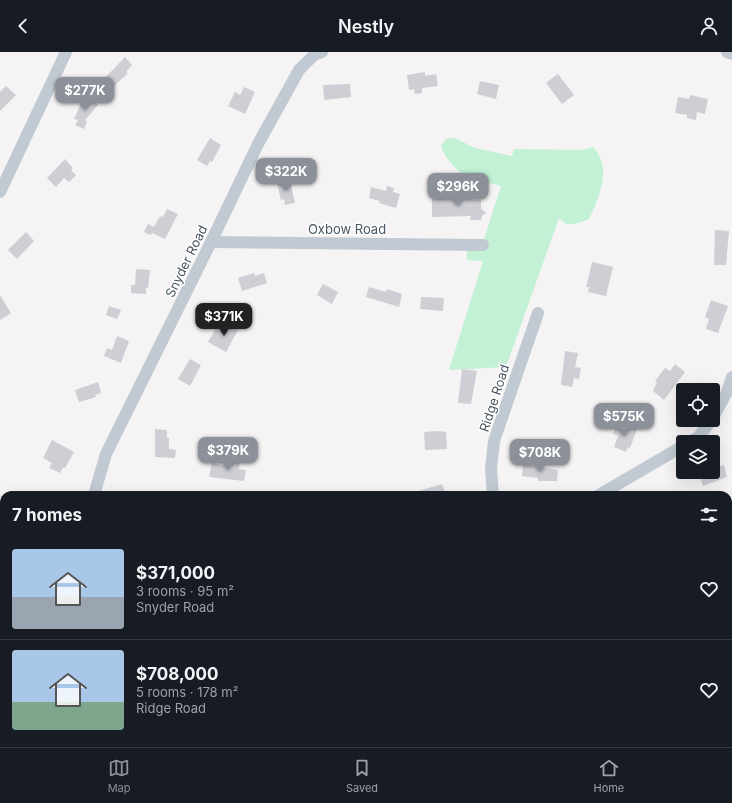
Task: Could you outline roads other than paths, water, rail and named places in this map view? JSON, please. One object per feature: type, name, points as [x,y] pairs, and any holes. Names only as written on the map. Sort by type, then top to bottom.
[{"type":"street","points":[[0,192],[66,52]]},
{"type":"street","name":"Snyder Road","points":[[95,491],[106,454],[258,144],[299,70],[314,55],[322,52]]},
{"type":"street","points":[[727,52],[732,54]]},
{"type":"street","name":"Oxbow Road","points":[[211,242],[483,245]]},
{"type":"street","name":"Ridge Road","points":[[493,491],[491,469],[494,441],[538,313]]},
{"type":"street","points":[[720,405],[727,392],[732,377]]},
{"type":"street","points":[[700,435],[706,427]]},
{"type":"street","points":[[606,491],[676,450]]}]
